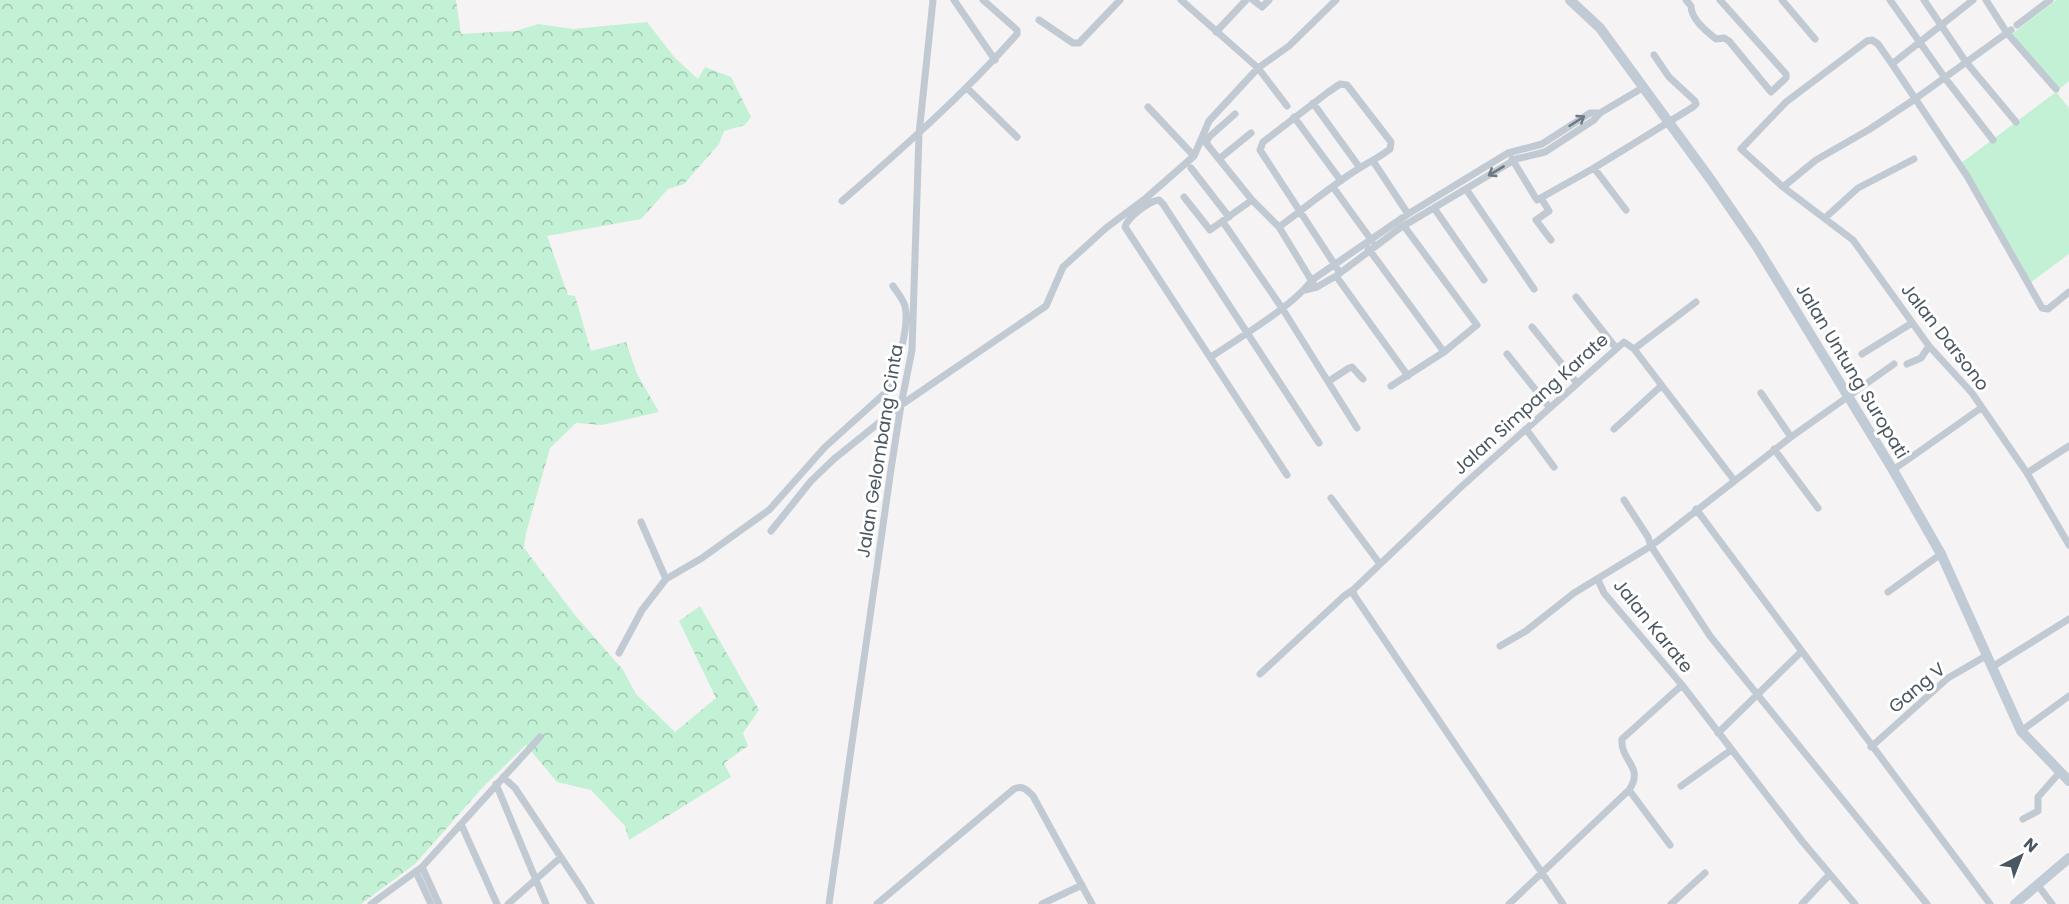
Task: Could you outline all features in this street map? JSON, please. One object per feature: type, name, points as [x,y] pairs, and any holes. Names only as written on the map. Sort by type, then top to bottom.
[{"type":"main road","name":"Jalan Untung Suropati","points":[[1571,0],[1600,28],[1757,247],[1893,470],[1941,554],[2021,731],[2069,781]]},
{"type":"main road","points":[[2015,904],[2069,858]]},
{"type":"street","name":"Jalan Gelombang Cinta","points":[[829,904],[901,405],[913,342],[919,134],[933,0]]},
{"type":"street","points":[[954,0],[995,60]]},
{"type":"street","points":[[843,201],[967,88],[1017,34],[1018,31],[983,0]]},
{"type":"street","points":[[1039,20],[1073,43],[1079,44],[1120,0]]},
{"type":"street","points":[[1181,0],[1258,68],[1287,106]]},
{"type":"street","points":[[1216,32],[1246,0]]},
{"type":"street","points":[[1253,0],[1262,7],[1269,0]]},
{"type":"street","points":[[771,531],[811,481],[834,459],[901,405],[1046,306],[1063,267],[1106,228],[1146,198],[1194,156],[1209,121],[1258,68],[1288,46],[1336,0]]},
{"type":"street","points":[[1686,0],[1691,6],[1694,17],[1716,39],[1724,38],[1729,41],[1771,92],[1786,78],[1786,74],[1720,0]]},
{"type":"street","points":[[1782,0],[1815,39]]},
{"type":"street","points":[[1890,0],[1945,78],[1993,140]]},
{"type":"street","points":[[1924,0],[1966,62],[2016,122]]},
{"type":"street","points":[[1957,0],[1962,9]]},
{"type":"street","points":[[1973,0],[1892,64],[1967,176],[2042,308],[2048,309],[2069,292]]},
{"type":"street","points":[[1986,0],[2012,29],[2056,89]]},
{"type":"street","points":[[1783,187],[1816,160],[1870,129],[1945,78],[2050,0]]},
{"type":"street","name":"Jalan Darsono","points":[[1892,64],[1878,44],[1872,40],[1868,41],[1786,102],[1741,149],[1783,187],[1853,240],[1929,346],[1972,393],[2027,473],[2069,545]]},
{"type":"street","points":[[1508,153],[1537,200],[1670,123],[1696,104],[1690,95],[1663,70],[1654,55]]},
{"type":"street","points":[[1279,226],[1300,211],[1341,181],[1390,149],[1391,142],[1347,85],[1340,84],[1313,103],[1263,142],[1259,148],[1300,211],[1335,265],[1338,274],[1408,376]]},
{"type":"street","points":[[1314,284],[1338,274],[1404,226],[1513,161],[1545,152],[1594,120],[1600,113],[1644,87]]},
{"type":"street","points":[[967,88],[1017,137]]},
{"type":"street","points":[[1313,103],[1360,168]]},
{"type":"street","points":[[1148,107],[1194,156]]},
{"type":"street","points":[[1211,357],[1282,308],[1335,265],[1408,214],[1508,153],[1535,147],[1590,113],[1600,113]]},
{"type":"street","points":[[1235,114],[1206,140],[1206,143],[1252,200],[1279,226],[1314,284]]},
{"type":"street","points":[[1294,117],[1341,181]]},
{"type":"street","points":[[1219,159],[1251,133]]},
{"type":"street","points":[[1825,218],[1858,188],[1914,159]]},
{"type":"street","points":[[1373,161],[1408,214]]},
{"type":"street","points":[[1191,168],[1226,219],[1357,428]]},
{"type":"street","points":[[1594,168],[1626,210]]},
{"type":"street","points":[[1333,187],[1444,352]]},
{"type":"street","points":[[1466,189],[1534,289]]},
{"type":"street","points":[[1184,198],[1212,230],[1252,200]]},
{"type":"street","points":[[1541,198],[1549,211],[1536,220],[1551,240]]},
{"type":"street","points":[[1432,199],[1484,280]]},
{"type":"street","points":[[1287,475],[1125,227],[1127,221],[1154,201],[1159,200],[1163,204],[1319,443]]},
{"type":"street","points":[[1392,386],[1444,352],[1477,325],[1404,226]]},
{"type":"street","points":[[619,653],[642,610],[666,579],[702,558],[768,510],[825,447],[885,393],[901,354],[906,312],[902,299],[893,286]]},
{"type":"street","points":[[1576,297],[1616,348]]},
{"type":"street","points":[[1634,349],[1696,302]]},
{"type":"street","points":[[1862,354],[1912,323]]},
{"type":"street","points":[[1532,327],[1577,383]]},
{"type":"street","name":"Jalan Simpang Karate","points":[[1260,674],[1461,487],[1624,342],[1634,349],[1734,480]]},
{"type":"street","points":[[1907,364],[1921,358],[1929,346]]},
{"type":"street","points":[[1507,354],[1550,408]]},
{"type":"street","name":"Jalan Karate","points":[[1855,904],[1682,686],[1604,593],[1598,580],[1651,546],[1774,449],[1894,364]]},
{"type":"street","points":[[1329,381],[1352,367],[1364,379]]},
{"type":"street","points":[[1614,429],[1661,386]]},
{"type":"street","points":[[1761,393],[1791,437]]},
{"type":"street","points":[[1893,470],[1981,408]]},
{"type":"street","points":[[1526,429],[1554,467]]},
{"type":"street","points":[[2027,473],[2069,446]]},
{"type":"street","points":[[1774,449],[1818,508]]},
{"type":"street","points":[[1331,498],[1380,564]]},
{"type":"street","points":[[1624,500],[1710,636],[1927,904]]},
{"type":"street","points":[[1696,509],[1990,904]]},
{"type":"street","points":[[641,522],[666,579]]},
{"type":"street","points":[[1888,592],[1941,554]]},
{"type":"street","points":[[1500,646],[1526,631],[1574,593],[1598,580]]},
{"type":"street","points":[[1354,589],[1354,595],[1563,904]]},
{"type":"street","points":[[1992,668],[2069,619]]},
{"type":"street","points":[[1718,733],[1801,652]]},
{"type":"street","name":"Gang V","points":[[1871,747],[1948,678],[1986,656]]},
{"type":"street","points":[[1509,904],[1629,790],[1635,781],[1635,773],[1625,754],[1622,739],[1682,686]]},
{"type":"street","points":[[2021,731],[2069,696]]},
{"type":"street","points":[[371,904],[419,869],[540,737]]},
{"type":"street","points":[[1681,786],[1731,750]]},
{"type":"street","points":[[2023,819],[2038,812],[2038,797],[2060,772]]},
{"type":"street","points":[[503,777],[515,788],[591,904]]},
{"type":"street","points":[[496,784],[546,904]]},
{"type":"street","points":[[877,904],[1018,787],[1027,789],[1033,796],[1092,904]]},
{"type":"street","points":[[1629,790],[1670,845]]},
{"type":"street","points":[[460,824],[497,904]]},
{"type":"street","points":[[508,904],[560,858]]},
{"type":"street","points":[[419,869],[431,904]]},
{"type":"street","points":[[419,869],[439,904]]},
{"type":"street","points":[[1671,904],[1705,873]]},
{"type":"street","points":[[1802,904],[1830,874]]},
{"type":"street","points":[[2037,884],[2052,904]]},
{"type":"street","points":[[1042,904],[1082,885]]},
{"type":"green space","points":[[0,0],[456,0],[461,34],[516,31],[538,24],[573,29],[647,22],[675,58],[698,79],[705,67],[731,77],[751,117],[745,125],[724,131],[719,144],[684,184],[668,189],[641,219],[547,236],[568,295],[575,296],[591,351],[626,342],[637,374],[659,412],[602,425],[576,423],[550,448],[526,533],[524,548],[574,614],[623,670],[636,694],[675,732],[716,698],[679,621],[700,606],[759,710],[743,733],[748,746],[724,763],[731,777],[629,840],[625,826],[591,790],[557,782],[526,745],[483,787],[415,864],[361,904],[0,904]]},
{"type":"green space","points":[[2056,0],[2069,0],[2069,81],[2058,90],[2012,34]]},
{"type":"green space","points":[[2056,92],[2069,108],[2069,254],[2030,283],[1960,164]]}]
